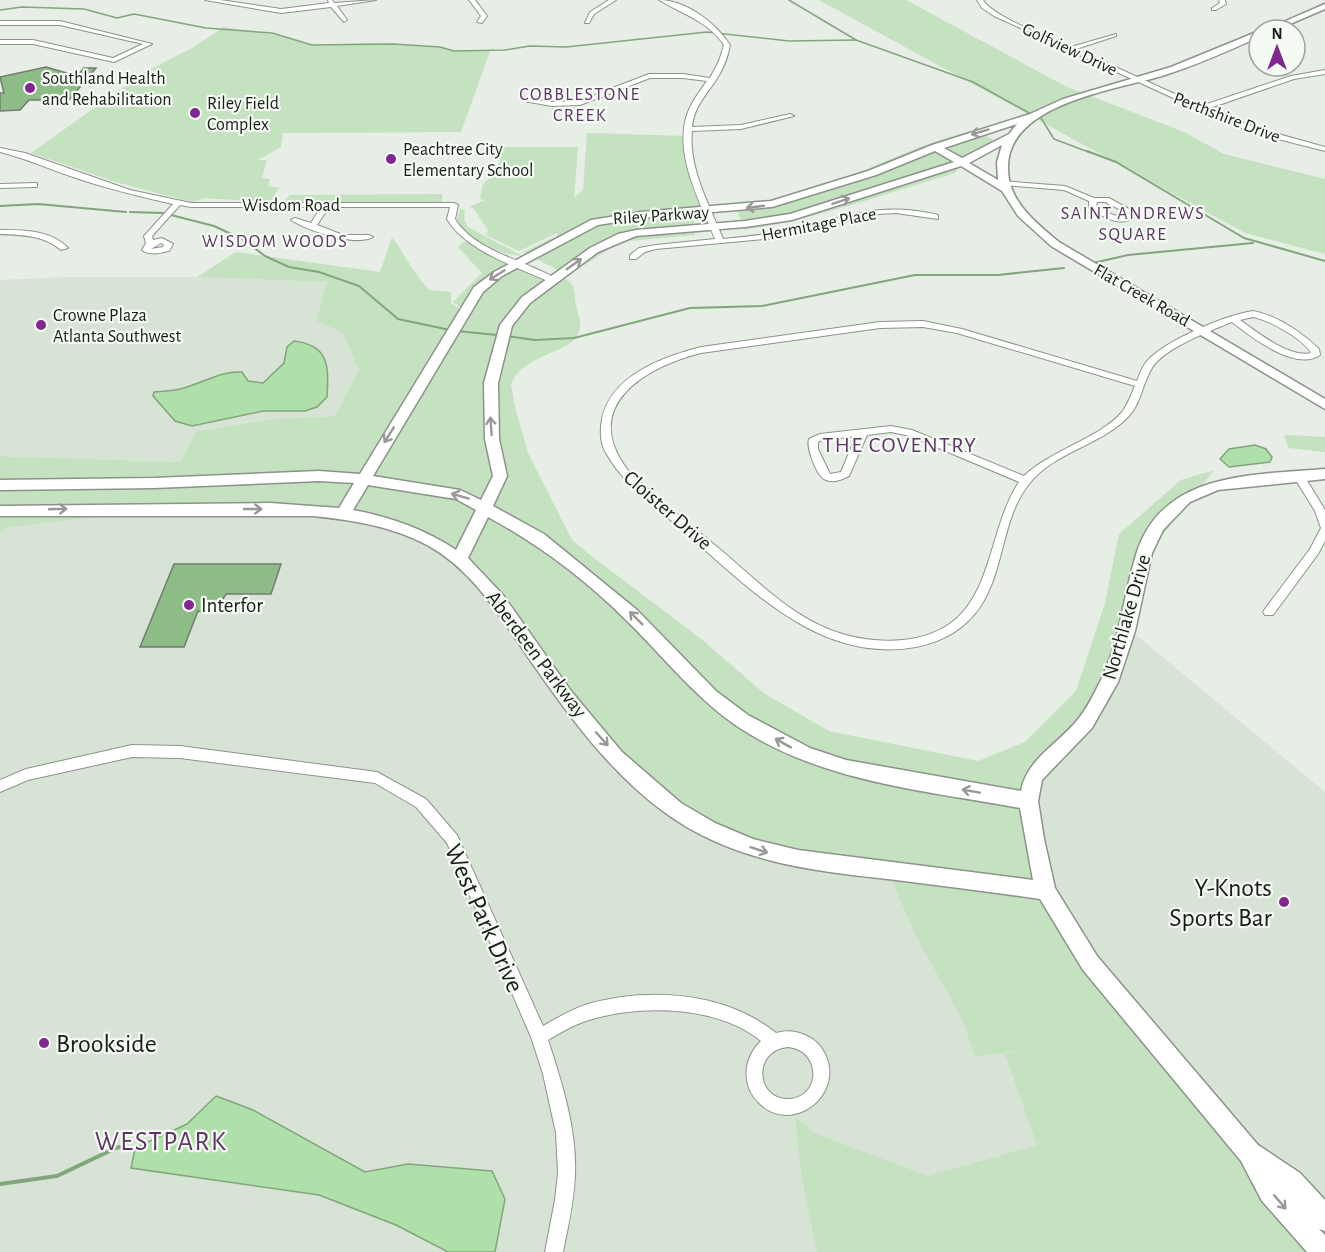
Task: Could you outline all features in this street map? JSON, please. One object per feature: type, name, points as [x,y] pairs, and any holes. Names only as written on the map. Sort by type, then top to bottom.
[{"type":"street","points":[[207,0],[281,12],[373,0]]},
{"type":"street","points":[[330,0],[344,20]]},
{"type":"street","points":[[472,0],[484,16],[480,22]]},
{"type":"street","points":[[587,22],[592,14],[613,0]]},
{"type":"street","points":[[664,0],[718,33],[727,45],[726,53],[713,80],[696,102],[689,129],[693,174],[710,211],[719,240]]},
{"type":"street","name":"Golfview Drive","points":[[980,0],[984,7],[996,15],[1165,92]]},
{"type":"street","points":[[1214,9],[1223,4],[1222,0]]},
{"type":"street","points":[[1298,18],[1324,7]]},
{"type":"street","points":[[0,23],[60,23],[148,44],[118,59],[33,42],[0,42]]},
{"type":"street","points":[[1070,49],[1114,35]]},
{"type":"street","points":[[1005,186],[1000,161],[1010,137],[1036,115],[1180,66],[1247,39]]},
{"type":"street","points":[[1200,109],[1293,77],[1325,72]]},
{"type":"street","points":[[527,101],[552,104],[580,103],[650,76],[683,76],[713,80]]},
{"type":"street","name":"Perthshire Drive","points":[[1165,92],[1200,109],[1254,130],[1325,149]]},
{"type":"street","name":"Riley Parkway","points":[[344,512],[478,290],[488,280],[595,222],[641,214],[760,207],[786,201],[872,173],[936,147],[1036,115]]},
{"type":"street","points":[[689,129],[741,127],[790,116]]},
{"type":"street","name":"Riley Parkway","points":[[460,558],[487,507],[500,476],[492,439],[490,408],[491,383],[500,341],[506,325],[516,310],[553,280],[594,250],[622,236],[792,217],[961,163],[1010,137]]},
{"type":"street","points":[[936,147],[1005,186],[1033,185],[1065,188],[1093,200]]},
{"type":"street","name":"Wisdom Road","points":[[0,150],[22,154],[72,174],[128,192],[178,203],[454,204],[451,219],[458,232],[477,244],[553,280]]},
{"type":"street","points":[[0,186],[34,185]]},
{"type":"street","name":"Flat Creek Road","points":[[1005,186],[1025,219],[1055,244],[1205,331],[1325,405]]},
{"type":"street","points":[[150,243],[148,236],[153,228],[178,203]]},
{"type":"street","points":[[312,227],[327,205]]},
{"type":"street","name":"Hermitage Place","points":[[633,256],[642,250],[656,247],[792,232],[867,212],[921,213],[935,218]]},
{"type":"street","points":[[295,220],[342,237],[369,237]]},
{"type":"street","points":[[0,232],[44,236],[57,241],[64,248]]},
{"type":"street","points":[[863,432],[845,474],[836,478],[826,477],[813,449],[813,441],[820,437],[863,432],[891,429],[906,431],[1025,481],[1095,438],[1124,415],[1131,406],[1138,384],[1153,361],[1162,352],[1205,331],[1233,319],[1253,314],[1264,317],[1302,339],[1316,351],[1315,355],[1307,358],[1291,355],[1233,319]]},
{"type":"street","name":"Cloister Drive","points":[[1025,481],[1000,536],[979,600],[969,614],[957,626],[926,640],[887,645],[869,644],[827,634],[794,615],[751,582],[626,474],[611,452],[605,424],[616,396],[630,380],[648,367],[673,356],[701,350],[896,323],[923,324],[951,329],[1138,384]]},
{"type":"street","name":"Northlake Drive","points":[[1323,1252],[1271,1192],[1249,1153],[1105,983],[1073,938],[1046,891],[1034,839],[1029,801],[1033,777],[1086,723],[1109,682],[1127,631],[1144,554],[1157,527],[1178,505],[1196,492],[1230,482],[1325,474]]},
{"type":"street","points":[[0,485],[154,483],[319,476],[363,479],[460,495],[487,507],[539,538],[632,614],[710,696],[742,720],[795,750],[846,768],[1029,801]]},
{"type":"street","points":[[1269,612],[1314,551],[1325,528],[1320,511],[1299,477]]},
{"type":"street","name":"Aberdeen Parkway","points":[[0,511],[83,508],[301,509],[344,512],[385,521],[423,537],[460,558],[495,596],[547,672],[626,766],[663,801],[707,829],[746,846],[797,861],[1046,891]]},
{"type":"street","name":"West Park Drive","points":[[0,786],[26,775],[132,751],[180,752],[377,778],[421,803],[452,839],[539,1036],[562,1118],[567,1162],[565,1192],[554,1252]]},
{"type":"street","points":[[539,1036],[587,1012],[638,1002],[706,1006],[761,1028],[773,1041]]},
{"type":"street","points":[[785,1038],[798,1041],[809,1048],[818,1059],[821,1073],[820,1086],[813,1098],[803,1106],[790,1108],[777,1106],[765,1098],[757,1086],[754,1073],[756,1059],[762,1048],[773,1041],[785,1038]]},
{"type":"street","name":"Northlake Drive","points":[[1249,1153],[1292,1181],[1325,1219]]},
{"type":"shaded area","points":[[819,0],[906,0],[1065,86],[1184,132],[1224,154],[1325,179],[1325,254],[1245,233]]},
{"type":"shaded area","points":[[224,27],[287,37],[312,45],[366,43],[440,47],[454,51],[490,51],[461,132],[283,133],[281,147],[258,160],[267,160],[262,178],[270,179],[268,186],[279,188],[270,202],[205,198],[192,202],[119,183],[31,153],[145,72],[192,48]]},
{"type":"shaded area","points":[[976,130],[995,141],[961,163],[955,173],[824,213],[744,230],[735,203],[776,200],[802,193],[925,145]]},
{"type":"shaded area","points":[[587,133],[688,136],[692,169],[709,211],[693,212],[695,235],[629,241],[612,247],[585,265],[575,262],[560,271],[523,252],[557,236],[557,233],[519,251],[486,235],[488,230],[473,208],[469,207],[485,200],[480,199],[483,184],[492,176],[497,176],[502,147],[578,147],[574,198],[583,190]]},
{"type":"shaded area","points":[[442,194],[442,202],[281,204],[290,195]]},
{"type":"shaded area","points":[[460,209],[465,210],[464,220],[468,227],[523,256],[504,253],[476,240],[468,234],[457,219]]},
{"type":"shaded area","points":[[392,237],[429,290],[451,292],[451,303],[466,313],[481,295],[501,277],[512,271],[523,268],[533,271],[543,280],[530,302],[563,278],[570,282],[574,288],[580,321],[577,336],[570,343],[528,365],[518,373],[511,384],[528,453],[572,540],[700,638],[765,694],[829,731],[978,761],[1025,742],[1076,691],[1105,603],[1119,534],[1181,480],[1214,470],[1155,545],[1135,634],[1109,703],[1033,777],[1046,891],[1319,1252],[817,1252],[801,1172],[795,1117],[814,1133],[928,1176],[1037,1145],[1005,1054],[1044,1049],[975,1056],[963,1021],[914,932],[889,873],[746,846],[638,777],[460,558],[423,537],[344,512],[158,509],[6,528],[0,534],[0,456],[180,462],[197,431],[272,419],[335,416],[359,370],[342,332],[316,321],[327,282],[197,277],[236,252],[380,272]]},
{"type":"shaded area","points":[[463,242],[470,242],[506,262],[504,268],[464,310],[453,302],[482,273],[458,247]]},
{"type":"shaded area","points":[[71,277],[197,277],[328,282],[342,332],[359,370],[335,416],[272,419],[197,431],[180,462],[0,456],[0,280]]},
{"type":"shaded area","points":[[294,341],[314,347],[320,352],[327,367],[327,397],[317,407],[305,411],[263,411],[192,426],[175,421],[153,396],[154,392],[179,389],[234,372],[242,372],[248,381],[263,383],[284,363],[287,347]]},
{"type":"shaded area","points":[[1287,435],[1325,437],[1325,452],[1289,448],[1284,437]]},
{"type":"shaded area","points":[[1255,445],[1266,449],[1272,457],[1270,462],[1229,467],[1220,459],[1229,449]]},
{"type":"shaded area","points":[[158,509],[301,509],[385,521],[460,558],[547,672],[1033,777],[1111,676],[1135,634],[1325,792],[1325,1252],[0,1252],[0,534],[6,528]]},
{"type":"shaded area","points":[[216,1096],[253,1110],[365,1172],[408,1164],[492,1171],[505,1199],[495,1252],[448,1252],[396,1225],[319,1195],[131,1168],[135,1148],[187,1124]]},
{"type":"building","name":"Southland Health and Rehabilitation","points":[[46,67],[77,76],[84,68],[96,68],[69,100],[29,100],[20,110],[0,111],[0,93],[4,93],[0,77]]},
{"type":"building","name":"Interfor","points":[[174,564],[281,564],[271,594],[226,594],[216,610],[209,608],[205,613],[198,611],[184,647],[140,647]]},
{"type":"waterway","points":[[789,0],[856,40]]},
{"type":"waterway","points":[[0,10],[22,7],[84,9],[117,18],[134,14],[206,28],[272,33],[312,45],[393,44],[440,47],[454,51],[505,50],[530,46],[566,47],[707,32],[789,41],[856,40]]},
{"type":"waterway","points":[[856,40],[973,82],[1031,114]]},
{"type":"waterway","points":[[1041,118],[1054,139],[1091,153]]},
{"type":"waterway","points":[[1087,151],[1116,162],[1244,238],[1325,261]]},
{"type":"waterway","points":[[0,206],[38,204],[126,212]]},
{"type":"waterway","points":[[130,212],[163,213]]},
{"type":"waterway","points":[[171,215],[214,226],[244,240],[265,256],[289,267],[319,272],[359,286],[398,319],[450,330]]},
{"type":"waterway","points":[[1093,263],[1128,255],[1253,243]]},
{"type":"waterway","points":[[507,336],[535,340],[574,338],[690,308],[762,306],[915,275],[998,275],[1064,268]]},
{"type":"waterway","points":[[457,331],[497,335]]},
{"type":"waterway","points":[[0,1184],[57,1176],[118,1147],[138,1150]]},
{"type":"place","name":"Southland Health and Rehabilitation","points":[[30,88]]},
{"type":"place","name":"Riley Field Complex","points":[[195,113]]},
{"type":"place","name":"Peachtree City Elementary School","points":[[391,159]]},
{"type":"place","name":"Crowne Plaza Atlanta Southwest","points":[[41,325]]},
{"type":"place","name":"Interfor","points":[[189,605]]},
{"type":"place","name":"Y-Knots Sports Bar","points":[[1284,902]]},
{"type":"place","name":"Brookside","points":[[44,1043]]},
{"type":"district","name":"COBBLESTONE CREEK","points":[[580,104]]},
{"type":"district","name":"SAINT ANDREWS SQUARE","points":[[1133,223]]},
{"type":"district","name":"WISDOM WOODS","points":[[275,241]]},
{"type":"district","name":"THE COVENTRY","points":[[900,444]]},
{"type":"district","name":"WESTPARK","points":[[161,1141]]}]
